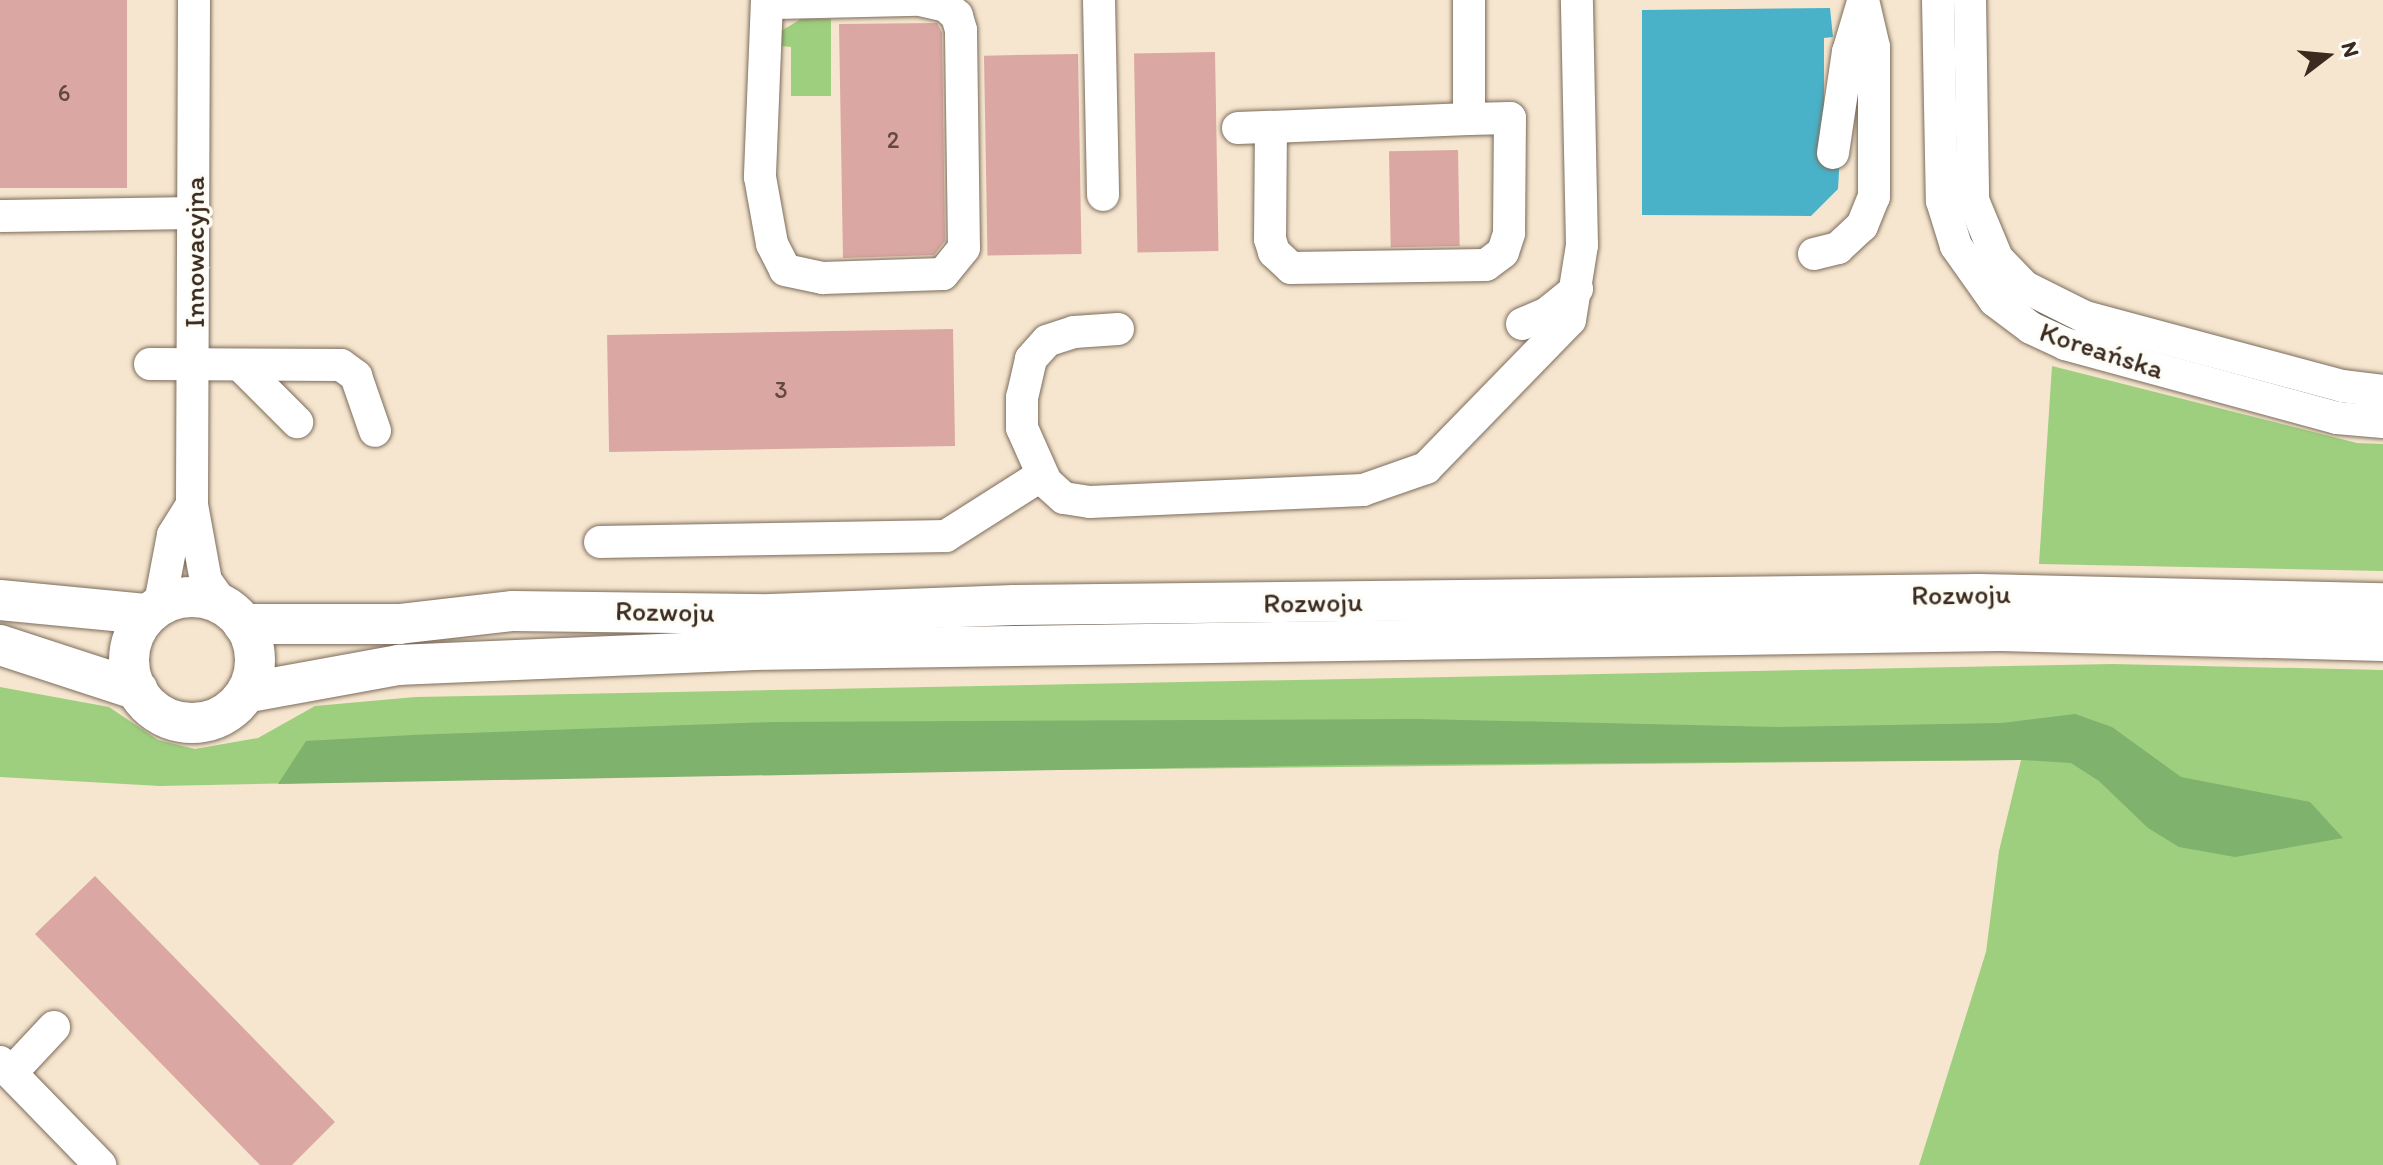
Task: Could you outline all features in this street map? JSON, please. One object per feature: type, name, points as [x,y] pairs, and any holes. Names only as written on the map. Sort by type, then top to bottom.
[{"type":"main road","name":"Rozwoju","points":[[234,615],[399,624],[535,610],[771,614],[1014,605],[1978,594],[2383,603]]},
{"type":"main road","points":[[0,600],[153,609],[190,596],[234,615],[253,650],[250,692],[225,717],[200,723],[162,714],[138,690],[0,645]]},
{"type":"main road","points":[[138,690],[128,657],[153,609]]},
{"type":"main road","name":"Rozwoju","points":[[250,692],[399,665],[643,653],[2001,631],[2383,641]]},
{"type":"street","name":"Innowacyjna","points":[[194,0],[192,505],[206,581],[234,615]]},
{"type":"street","points":[[914,0],[773,2],[760,177],[772,244],[785,270],[823,278],[943,274],[964,248],[961,30],[957,16],[946,6],[921,0]]},
{"type":"street","points":[[1099,0],[1103,195]]},
{"type":"street","points":[[1469,0],[1469,119]]},
{"type":"street","points":[[1118,329],[1074,332],[1047,341],[1031,359],[1022,397],[1022,428],[1042,475],[1064,498],[1090,502],[1363,490],[1392,483],[1426,468],[1570,320],[1582,245],[1577,0]]},
{"type":"street","name":"Koreańska","points":[[1938,0],[1942,201],[1956,246],[1995,301],[2031,328],[2065,344],[2337,418],[2383,422]]},
{"type":"street","name":"Koreańska","points":[[1970,0],[1968,161],[1973,200],[1997,258],[2025,287],[2085,317],[2342,386],[2383,391]]},
{"type":"street","points":[[1833,153],[1848,52],[1862,3]]},
{"type":"street","points":[[1814,254],[1838,248],[1862,226],[1874,197],[1874,47],[1869,14],[1862,3]]},
{"type":"street","points":[[1238,128],[1510,118],[1509,233],[1503,252],[1486,265],[1291,268],[1274,252],[1270,239],[1271,127]]},
{"type":"street","points":[[0,216],[194,213]]},
{"type":"street","points":[[1522,324],[1546,314],[1577,289]]},
{"type":"street","points":[[150,364],[341,365],[356,376],[375,431]]},
{"type":"street","points":[[240,365],[297,422]]},
{"type":"street","points":[[600,542],[946,536],[1042,475]]},
{"type":"street","name":"Innowacyjna","points":[[153,609],[173,535],[192,505]]},
{"type":"street","points":[[54,1027],[5,1067],[100,1165]]},
{"type":"green space","points":[[801,19],[831,19],[831,96],[791,96],[791,47],[781,46],[781,31]]},
{"type":"green space","points":[[2052,366],[2357,443],[2383,444],[2383,571],[2039,564]]},
{"type":"green space","points":[[2113,664],[2383,670],[2383,1165],[1919,1165],[1986,952],[1999,851],[2021,760],[857,772],[160,786],[0,777],[0,687],[109,707],[158,740],[195,749],[258,738],[315,706],[415,697]]},
{"type":"green space","points":[[2075,714],[2112,727],[2181,777],[2310,802],[2343,838],[2235,857],[2179,847],[2148,828],[2099,781],[2071,763],[2022,760],[1345,765],[278,784],[306,741],[412,735],[773,722],[1419,719],[1777,727],[2002,723]]},
{"type":"water","points":[[1830,8],[1833,37],[1824,38],[1824,129],[1840,155],[1838,189],[1811,216],[1642,215],[1642,10]]},
{"type":"building","points":[[0,0],[127,0],[127,188],[0,188]]},
{"type":"building","points":[[937,23],[942,33],[945,241],[934,255],[843,258],[839,24]]},
{"type":"building","points":[[1215,52],[1218,251],[1137,252],[1134,53]]},
{"type":"building","points":[[1078,54],[1081,254],[988,256],[984,56]]},
{"type":"building","points":[[1458,150],[1460,246],[1391,247],[1389,151]]},
{"type":"building","points":[[953,329],[955,446],[609,452],[607,335]]},
{"type":"building","points":[[95,876],[335,1122],[292,1165],[260,1165],[35,934]]}]
